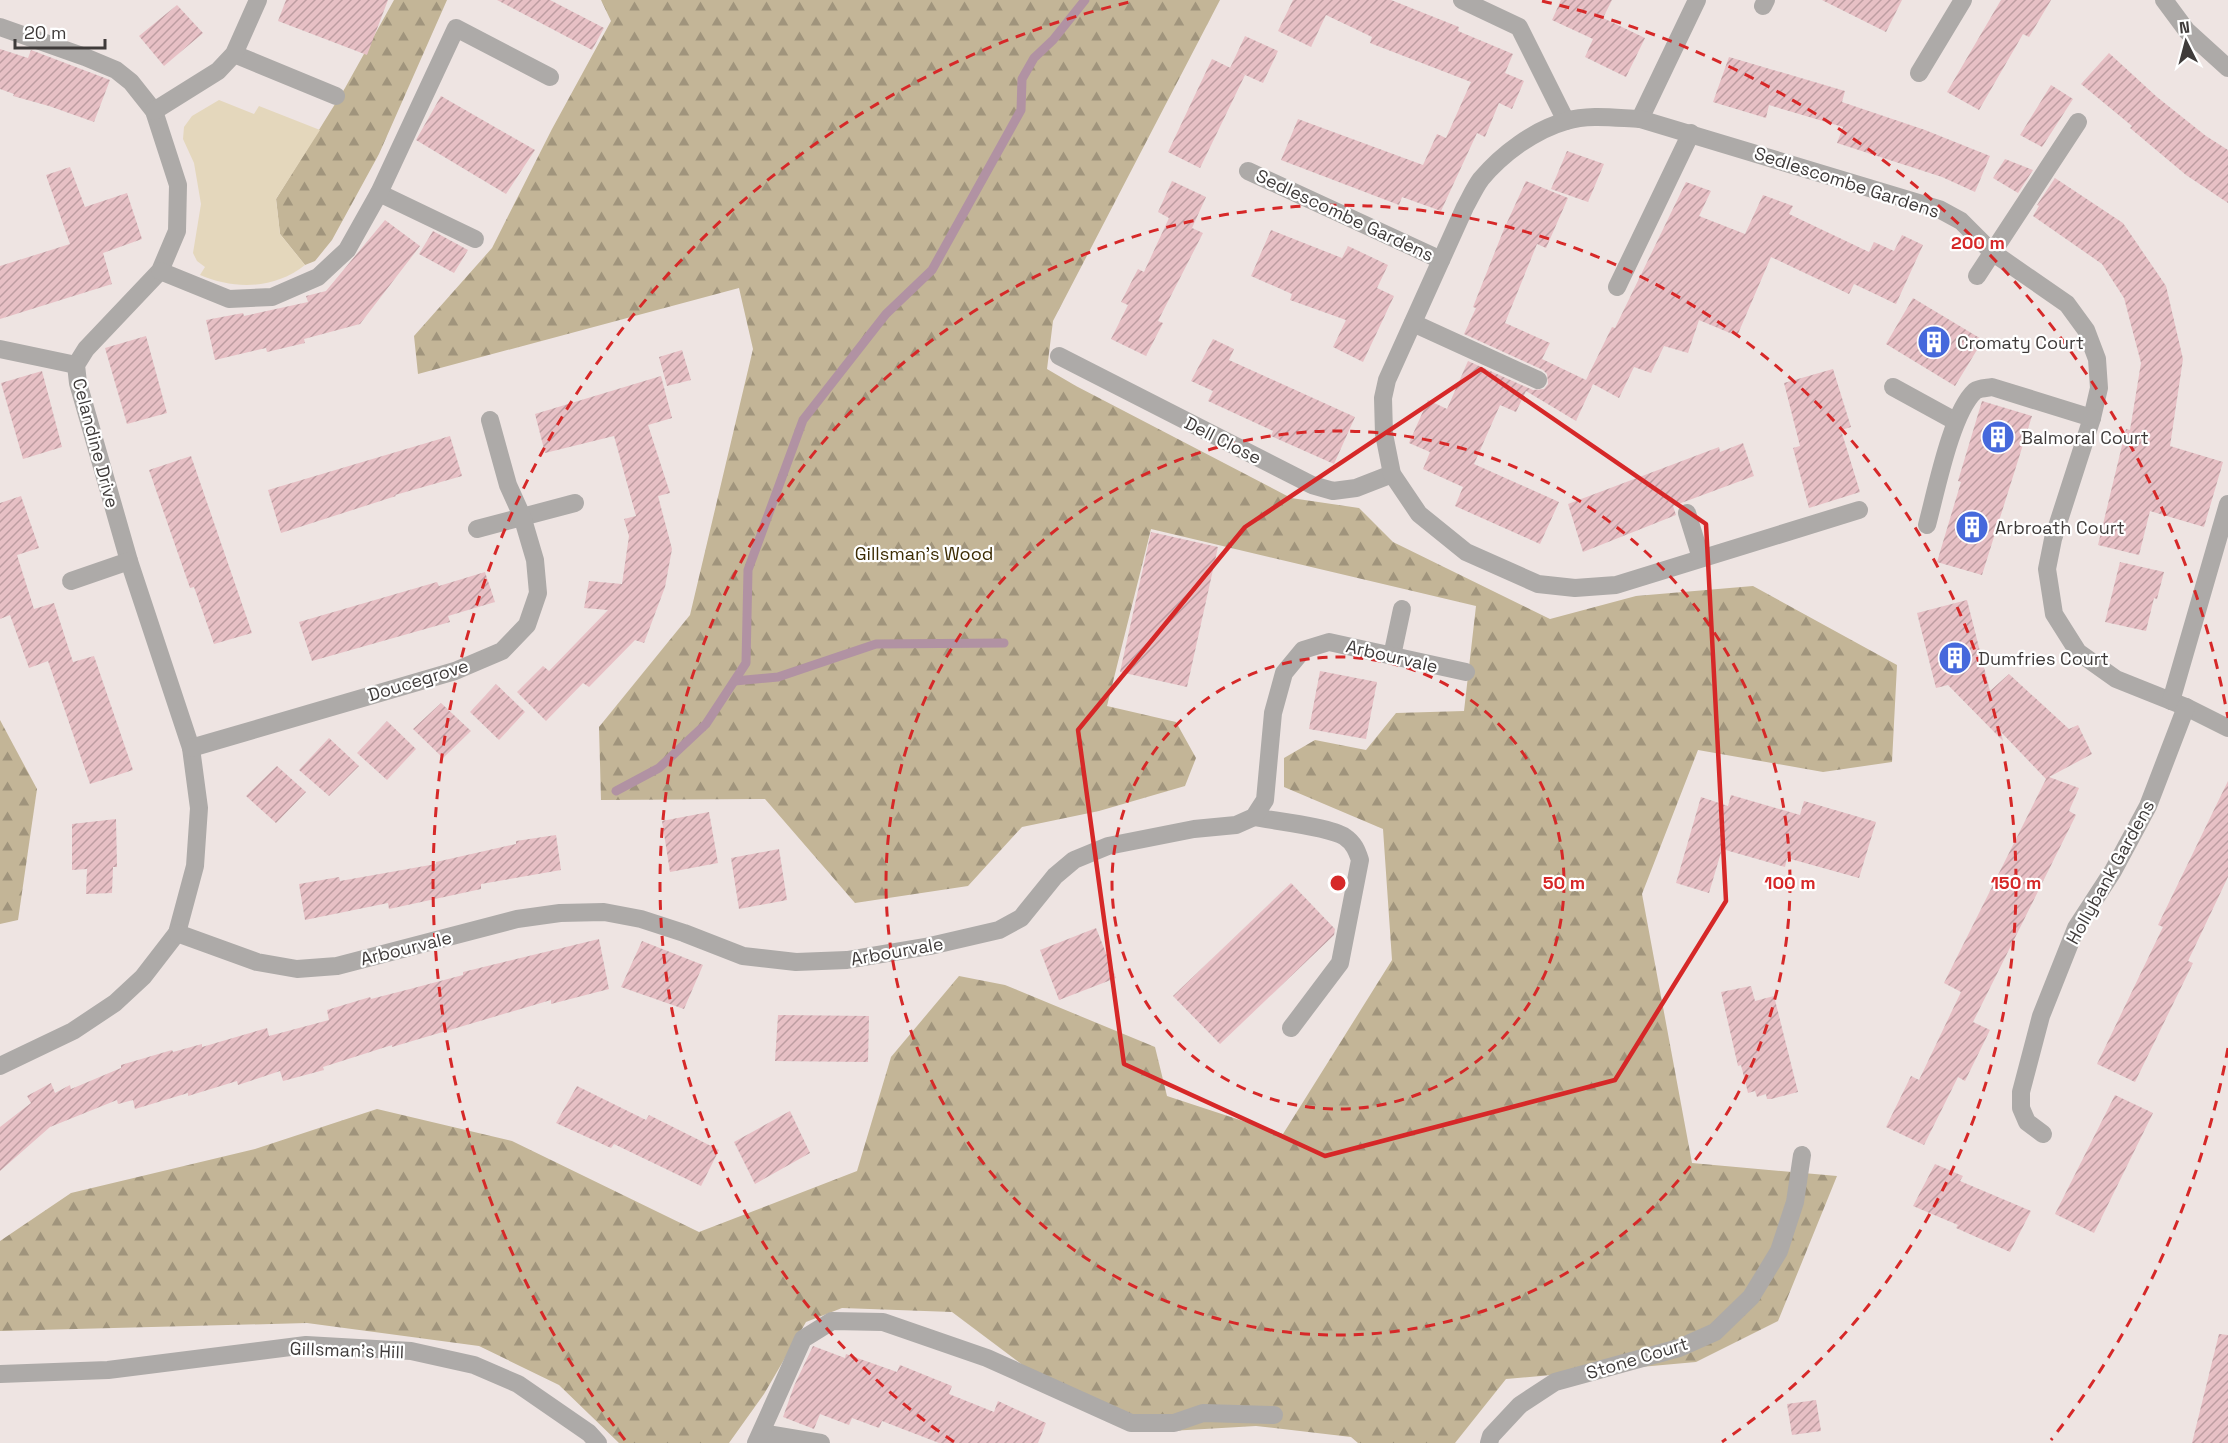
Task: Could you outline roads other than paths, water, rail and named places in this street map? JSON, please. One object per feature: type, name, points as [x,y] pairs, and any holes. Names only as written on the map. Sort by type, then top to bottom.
[{"type":"street","points":[[154,111],[218,71],[234,54],[258,0]]},
{"type":"street","points":[[1462,0],[1519,27],[1566,121]]},
{"type":"street","points":[[1640,119],[1697,0]]},
{"type":"street","points":[[1919,73],[1963,0]]},
{"type":"street","points":[[2164,0],[2187,31],[2228,69]]},
{"type":"street","name":"Celandine Drive","points":[[0,27],[117,70],[154,111],[178,185],[177,231],[160,271],[86,349],[76,365],[78,383],[129,561],[191,748],[199,808],[195,866],[177,933],[143,977],[115,1002],[73,1031],[0,1066]]},
{"type":"street","points":[[160,271],[229,299],[272,297],[318,277],[347,250],[379,193],[456,28],[550,77]]},
{"type":"street","points":[[234,54],[336,96]]},
{"type":"street","name":"Sedlescombe Gardens","points":[[1859,510],[1616,585],[1575,588],[1538,584],[1466,552],[1419,514],[1392,474],[1384,434],[1383,398],[1387,380],[1465,207],[1480,180],[1507,153],[1532,137],[1566,121],[1602,117],[1640,119],[1939,209],[1961,221],[1992,252],[2067,304],[2086,330],[2097,360],[2099,388],[2092,418],[2053,539],[2048,569],[2054,614],[2078,652],[2116,679],[2179,704],[2228,728]]},
{"type":"street","points":[[1977,276],[2078,122]]},
{"type":"street","points":[[1617,287],[1691,133]]},
{"type":"street","name":"Sedlescombe Gardens","points":[[1248,171],[1441,260]]},
{"type":"street","points":[[379,193],[475,239]]},
{"type":"street","points":[[1413,323],[1538,380]]},
{"type":"street","points":[[0,349],[76,365]]},
{"type":"street","name":"Dell Close","points":[[1059,356],[1312,485],[1333,492],[1356,488],[1392,474]]},
{"type":"street","points":[[1893,387],[1955,421]]},
{"type":"street","points":[[1927,525],[1955,421],[1965,403],[1977,389],[1992,387],[2092,418]]},
{"type":"street","name":"Doucegrove","points":[[191,748],[455,671],[502,651],[527,625],[538,593],[535,560],[522,516],[508,484],[490,420]]},
{"type":"street","points":[[477,529],[575,503]]},
{"type":"street","points":[[2179,704],[2228,504]]},
{"type":"street","points":[[1687,513],[1701,558]]},
{"type":"street","points":[[71,581],[129,561]]},
{"type":"street","points":[[1392,656],[1402,609]]},
{"type":"street","name":"Arbourvale","points":[[177,933],[257,962],[297,969],[338,966],[517,919],[560,913],[604,912],[642,919],[743,956],[796,962],[847,960],[930,946],[999,930],[1021,918],[1054,876],[1074,860],[1108,846],[1194,829],[1236,825],[1254,818],[1264,800],[1273,713],[1284,673],[1303,650],[1329,642],[1466,672]]},
{"type":"street","name":"Hollybank Gardens","points":[[2043,1134],[2027,1122],[2020,1108],[2021,1092],[2041,1016],[2076,928],[2113,871],[2148,806],[2179,704]]},
{"type":"street","points":[[1254,818],[1304,825],[1344,836],[1355,846],[1360,860],[1340,963],[1291,1028]]},
{"type":"street","name":"Stone Court","points":[[1489,1443],[1491,1436],[1520,1405],[1555,1382],[1679,1348],[1715,1332],[1751,1298],[1779,1251],[1795,1202],[1802,1155]]},
{"type":"street","points":[[821,1443],[759,1438],[803,1340],[832,1321],[883,1322],[987,1358],[1131,1423],[1174,1423],[1203,1413],[1274,1415]]},
{"type":"street","name":"Gillsman's Hill","points":[[0,1374],[108,1370],[306,1345],[411,1351],[474,1365],[518,1384],[589,1433],[597,1443]]},
{"type":"waterway","points":[[616,791],[659,768],[706,724],[746,663],[748,570],[803,420],[886,314],[932,270],[1021,110],[1022,79],[1034,58],[1053,40],[1085,0]]},
{"type":"waterway","points":[[735,681],[778,677],[876,644],[1004,643]]},
{"type":"place","name":"Cromaty Court","points":[[1934,342]]},
{"type":"place","name":"Balmoral Court","points":[[1998,437]]},
{"type":"place","name":"Arbroath Court","points":[[1972,527]]},
{"type":"place","name":"Dumfries Court","points":[[1955,658]]},
{"type":"park label","name":"Gillsman's Wood","points":[[924,553]]}]
